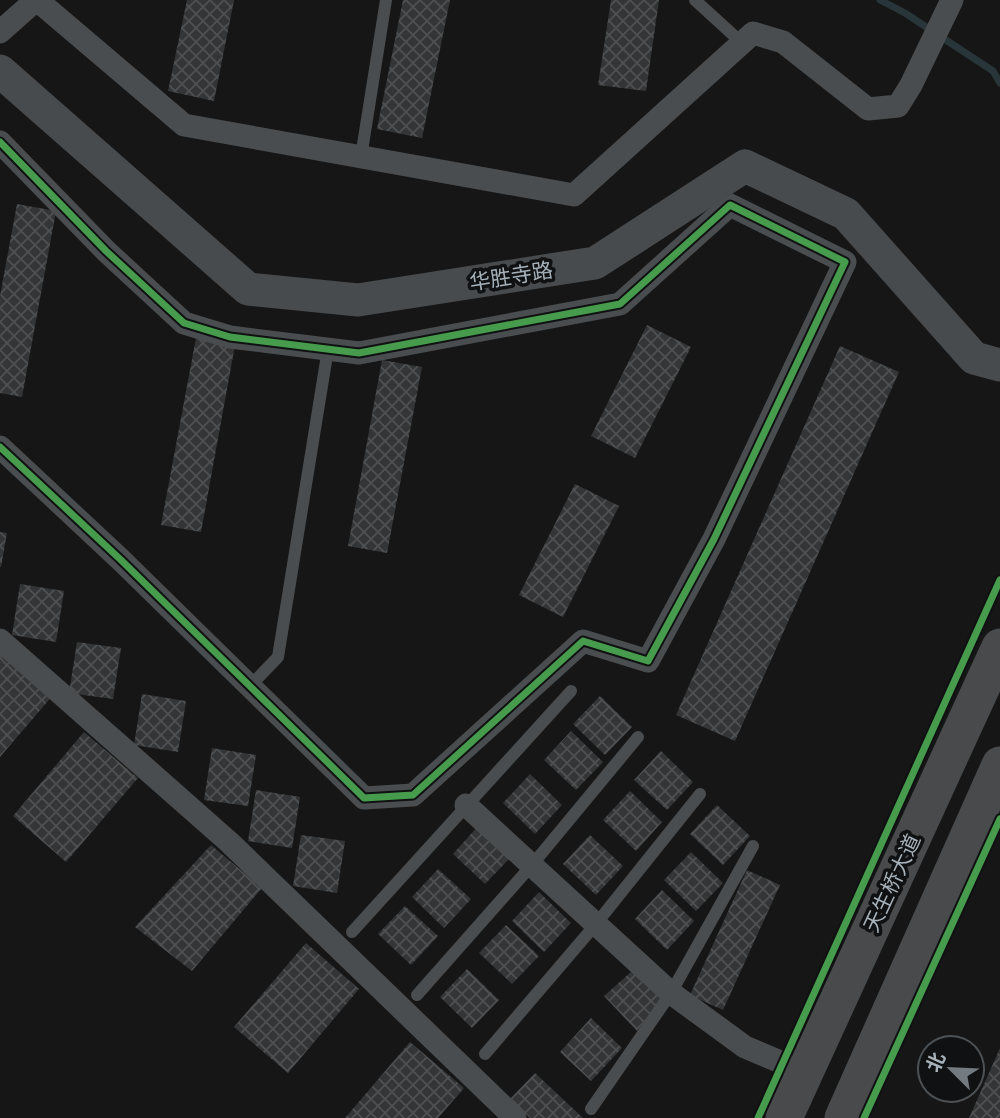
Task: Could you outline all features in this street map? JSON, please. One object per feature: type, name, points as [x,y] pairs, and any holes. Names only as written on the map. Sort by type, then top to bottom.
[{"type":"main road","name":"天生桥大道","points":[[784,1118],[1000,647]]},
{"type":"main road","points":[[843,1118],[1000,765]]},
{"type":"street","points":[[0,32],[36,0],[184,125],[575,195],[753,33],[783,42],[868,109],[898,106],[952,0]]},
{"type":"street","name":"华胜寺路","points":[[0,71],[248,289],[358,300],[595,263],[745,166],[846,214],[974,358],[1000,365]]},
{"type":"street","points":[[0,142],[106,251],[184,323],[230,337],[359,353],[620,304],[730,205],[845,262],[714,539],[648,661],[583,641],[413,795],[364,798],[121,560],[0,447]]},
{"type":"street","points":[[0,640],[229,842],[515,1118]]},
{"type":"street","points":[[466,805],[671,993],[746,1046],[783,1063]]},
{"type":"lane","points":[[361,157],[386,0]]},
{"type":"lane","points":[[695,0],[741,43]]},
{"type":"lane","points":[[250,686],[278,657],[328,349]]},
{"type":"lane","points":[[352,932],[571,691]]},
{"type":"lane","points":[[417,995],[532,866],[638,737]]},
{"type":"lane","points":[[485,1054],[596,924],[701,794]]},
{"type":"lane","points":[[591,1109],[671,993],[753,846]]},
{"type":"building","points":[[187,0],[234,0],[214,101],[168,91]]},
{"type":"building","points":[[403,0],[450,0],[422,138],[377,129]]},
{"type":"building","points":[[611,0],[659,0],[646,91],[598,85]]},
{"type":"building","points":[[17,204],[56,211],[22,397],[0,393],[0,296]]},
{"type":"building","points":[[647,325],[691,347],[635,458],[591,436]]},
{"type":"building","points":[[196,338],[235,345],[201,532],[161,525]]},
{"type":"building","points":[[840,346],[899,372],[735,741],[676,715]]},
{"type":"building","points":[[382,360],[422,367],[387,553],[348,546]]},
{"type":"building","points":[[575,484],[619,506],[563,617],[519,595]]},
{"type":"building","points":[[0,532],[7,533],[1,567],[0,567]]},
{"type":"building","points":[[20,584],[64,591],[56,642],[12,635]]},
{"type":"building","points":[[77,642],[121,648],[113,699],[69,693]]},
{"type":"building","points":[[0,648],[54,694],[0,757]]},
{"type":"building","points":[[142,694],[186,701],[178,752],[134,745]]},
{"type":"building","points":[[600,696],[632,727],[605,755],[573,724]]},
{"type":"building","points":[[571,731],[603,762],[576,790],[544,760]]},
{"type":"building","points":[[84,732],[138,778],[66,862],[13,816]]},
{"type":"building","points":[[212,748],[256,755],[248,806],[204,800]]},
{"type":"building","points":[[661,751],[693,782],[667,810],[634,780]]},
{"type":"building","points":[[530,774],[562,805],[535,834],[503,803]]},
{"type":"building","points":[[256,790],[300,797],[292,848],[248,841]]},
{"type":"building","points":[[630,791],[662,822],[636,851],[603,820]]},
{"type":"building","points":[[717,805],[750,836],[723,865],[690,834]]},
{"type":"building","points":[[479,825],[512,856],[485,884],[453,854]]},
{"type":"building","points":[[301,835],[345,841],[337,893],[293,886]]},
{"type":"building","points":[[590,835],[623,866],[596,895],[563,864]]},
{"type":"building","points":[[211,845],[262,888],[192,971],[135,927]]},
{"type":"building","points":[[691,852],[723,883],[696,911],[664,880]]},
{"type":"building","points":[[438,869],[471,899],[444,928],[412,897]]},
{"type":"building","points":[[747,870],[780,885],[723,1010],[690,995]]},
{"type":"building","points":[[662,890],[694,921],[667,950],[635,919]]},
{"type":"building","points":[[539,892],[571,923],[544,952],[512,921]]},
{"type":"building","points":[[405,906],[438,936],[411,965],[378,934]]},
{"type":"building","points":[[506,925],[539,956],[512,984],[479,953]]},
{"type":"building","points":[[306,943],[359,989],[288,1073],[234,1027]]},
{"type":"building","points":[[467,969],[499,1000],[472,1028],[440,997]]},
{"type":"building","points":[[632,971],[662,999],[637,1031],[604,996]]},
{"type":"building","points":[[591,1018],[622,1048],[591,1081],[560,1052]]},
{"type":"building","points":[[410,1042],[464,1088],[438,1118],[345,1118]]},
{"type":"building","points":[[1000,1048],[1000,1118],[969,1118],[975,1104],[986,1104],[986,1080]]},
{"type":"building","points":[[535,1073],[583,1118],[530,1118],[510,1099]]},
{"type":"waterway","points":[[880,0],[905,13],[993,71],[1000,83]]},
{"type":"cycle path","points":[[0,142],[106,251],[184,323],[230,337],[359,353],[620,304],[730,205],[845,262],[714,539],[648,661],[583,641],[413,795],[364,798],[121,560],[0,447]]},
{"type":"cycle path","points":[[758,1118],[1000,580]]},
{"type":"cycle path","points":[[864,1118],[1000,819]]}]
